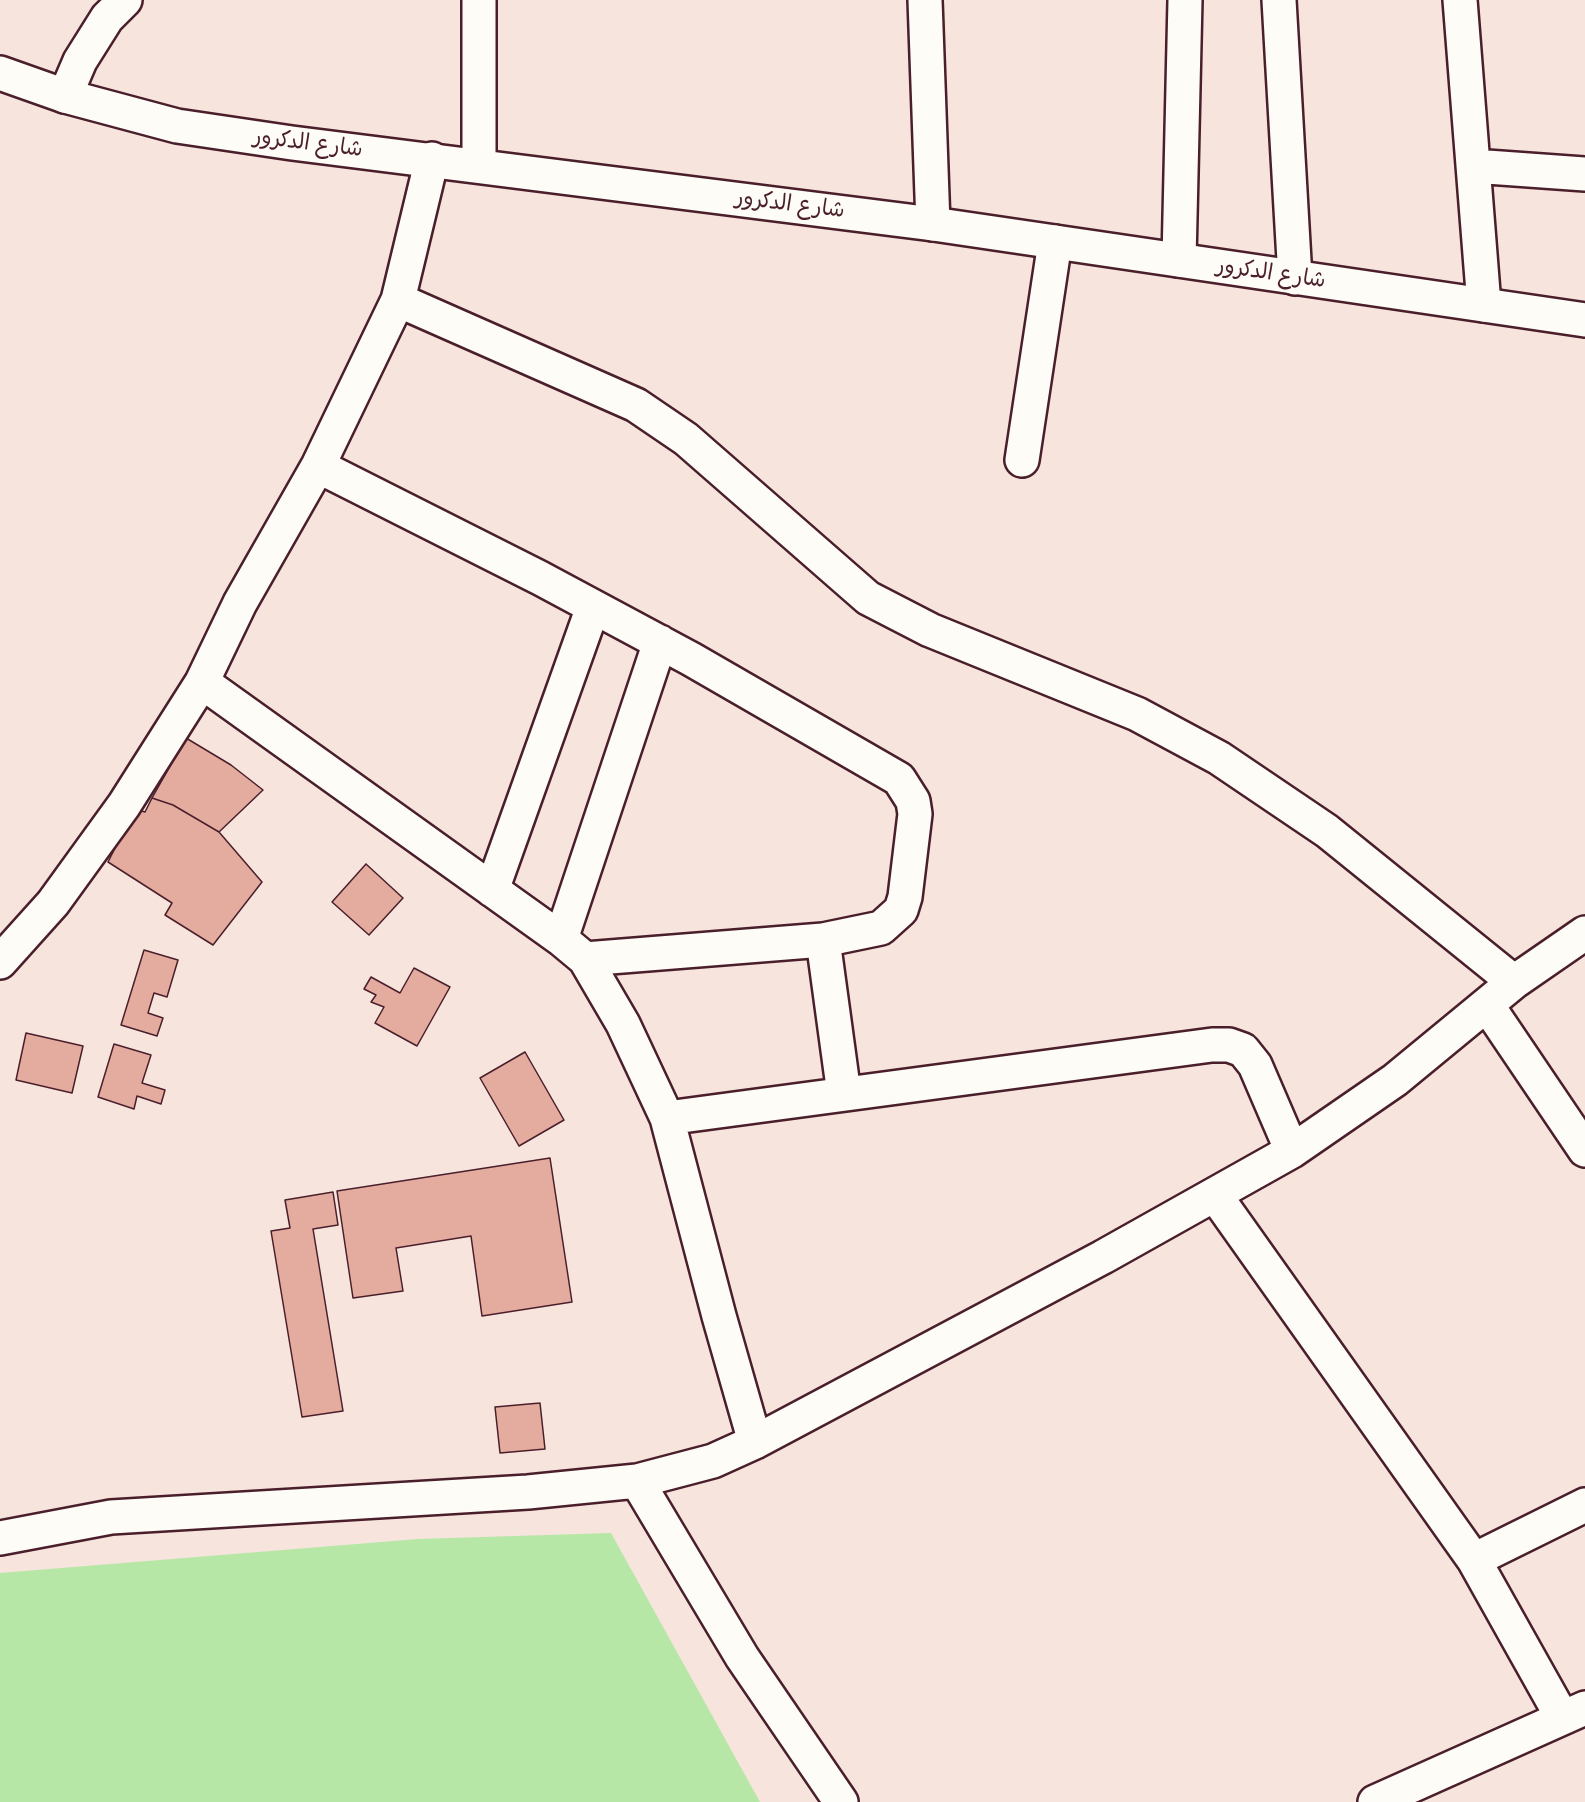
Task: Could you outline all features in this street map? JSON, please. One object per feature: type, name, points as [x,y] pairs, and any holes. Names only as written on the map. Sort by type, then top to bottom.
[{"type":"street","points":[[65,96],[80,61],[107,18],[124,0]]},
{"type":"street","points":[[479,0],[479,165]]},
{"type":"street","points":[[925,0],[933,224]]},
{"type":"street","points":[[1179,260],[1185,0]]},
{"type":"street","points":[[1279,0],[1295,278]]},
{"type":"street","points":[[1460,0],[1484,305]]},
{"type":"street","name":"شارع الدكرور","points":[[0,73],[65,96],[177,126],[933,224],[1585,320]]},
{"type":"street","points":[[0,962],[52,903],[124,806],[202,682],[240,603],[318,466],[398,300],[432,159]]},
{"type":"street","points":[[1473,166],[1585,174]]},
{"type":"street","points":[[1022,460],[1055,242]]},
{"type":"street","points":[[398,300],[636,405],[686,439],[868,598],[930,630],[1137,714],[1219,758],[1327,831],[1514,982]]},
{"type":"street","points":[[318,466],[660,642],[899,779],[907,789],[915,814],[905,897],[901,910],[881,928],[823,940],[585,959]]},
{"type":"street","points":[[492,890],[593,607]]},
{"type":"street","points":[[561,939],[660,642]]},
{"type":"street","points":[[202,682],[561,939],[585,959],[623,1024],[667,1118],[755,1442]]},
{"type":"street","points":[[0,1538],[111,1517],[528,1492],[637,1481],[713,1461],[755,1442],[1104,1257],[1293,1151],[1395,1080],[1514,982],[1585,933]]},
{"type":"street","points":[[823,940],[844,1094]]},
{"type":"street","points":[[1487,1005],[1585,1150]]},
{"type":"street","points":[[667,1118],[1200,1046],[1229,1045],[1243,1050],[1255,1065],[1293,1151]]},
{"type":"street","points":[[1215,1195],[1474,1560],[1574,1713],[1375,1802]]},
{"type":"street","points":[[637,1481],[742,1657],[841,1802]]},
{"type":"street","points":[[1474,1560],[1585,1505]]},
{"type":"green space","points":[[611,1533],[760,1802],[0,1802],[0,1573],[418,1539]]},
{"type":"building","points":[[186,738],[231,765],[263,790],[219,832],[173,805],[152,798]]},
{"type":"building","points":[[152,798],[173,805],[219,832],[262,882],[213,945],[165,915],[172,903],[108,862],[135,809],[145,812]]},
{"type":"building","points":[[366,864],[403,898],[369,935],[332,902]]},
{"type":"building","points":[[144,950],[178,960],[167,997],[154,993],[148,1013],[163,1018],[157,1036],[121,1025]]},
{"type":"building","points":[[414,968],[450,987],[417,1046],[375,1023],[384,1007],[371,1002],[376,995],[364,989],[371,977],[400,993]]},
{"type":"building","points":[[26,1033],[83,1046],[72,1093],[16,1080]]},
{"type":"building","points":[[114,1044],[151,1055],[142,1083],[165,1090],[161,1104],[137,1096],[134,1109],[98,1097]]},
{"type":"building","points":[[525,1052],[564,1120],[519,1146],[480,1078]]},
{"type":"building","points":[[550,1158],[572,1302],[482,1316],[471,1236],[396,1248],[403,1291],[353,1298],[337,1191]]},
{"type":"building","points":[[333,1192],[338,1225],[313,1229],[343,1411],[302,1417],[271,1231],[290,1228],[285,1200]]},
{"type":"building","points":[[540,1403],[545,1449],[500,1453],[495,1407]]}]
